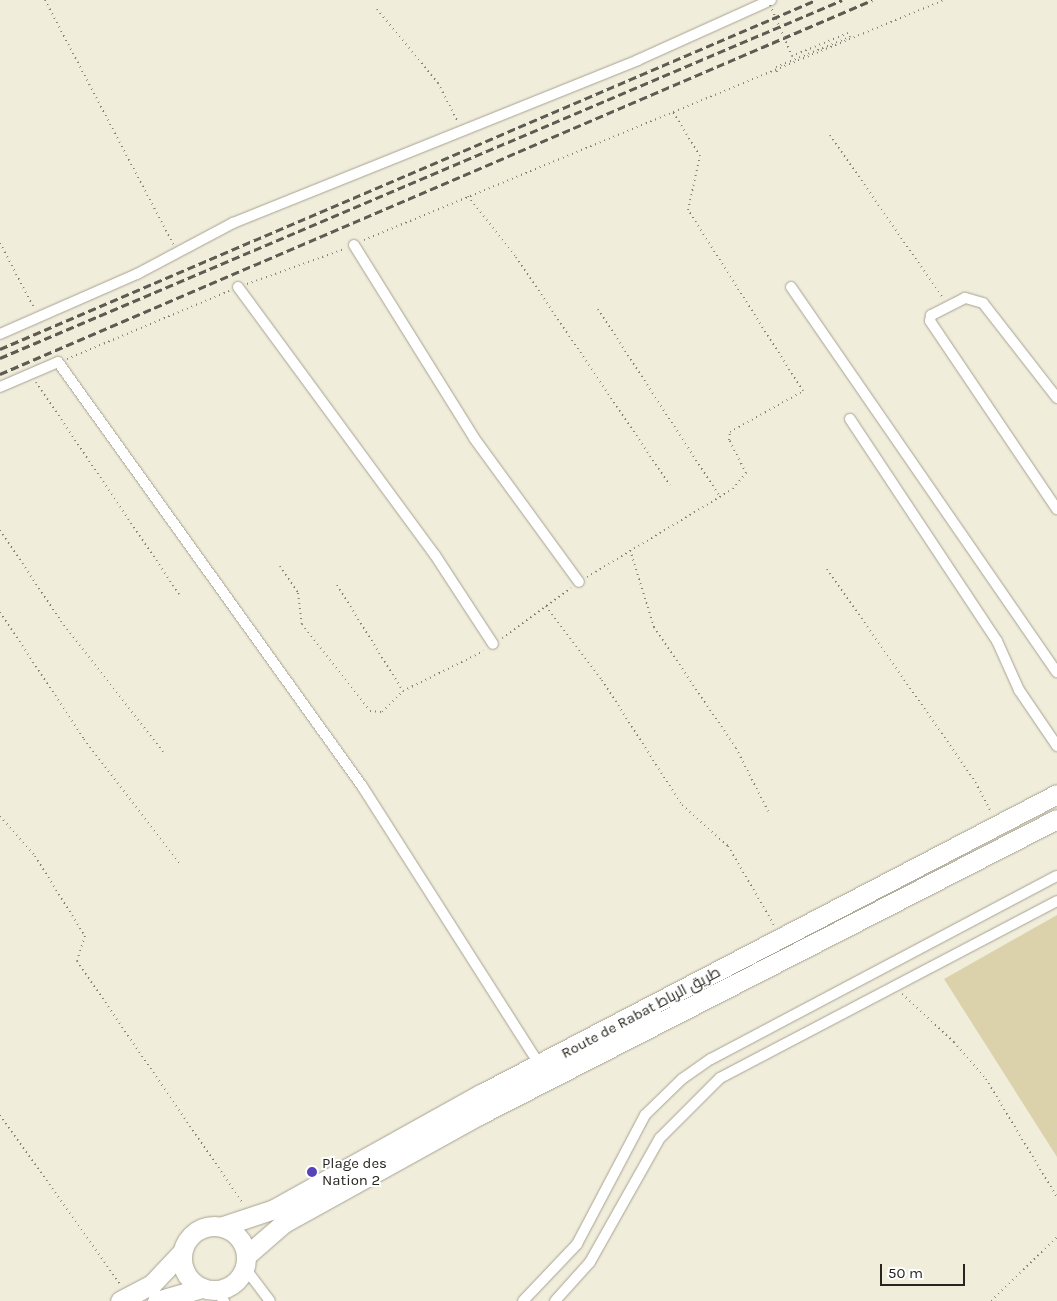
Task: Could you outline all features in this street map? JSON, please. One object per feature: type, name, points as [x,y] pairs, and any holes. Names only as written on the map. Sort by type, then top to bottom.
[{"type":"highway","name":"Route de Rabat طريق الرباط","points":[[223,1226],[274,1209],[781,937],[1057,794]]},
{"type":"highway","name":"Route de Rabat طريق الرباط","points":[[246,1262],[284,1223],[479,1115],[1057,819]]},
{"type":"highway","points":[[124,1299],[152,1284],[182,1252],[192,1233],[223,1226],[240,1237],[246,1262],[234,1284],[214,1293],[157,1301]]},
{"type":"highway","points":[[182,1252],[186,1273],[214,1293]]},
{"type":"street","points":[[0,334],[177,253],[232,223],[461,131],[770,2]]},
{"type":"street","points":[[354,245],[474,438],[579,582]]},
{"type":"street","points":[[238,287],[435,556],[493,644]]},
{"type":"street","points":[[791,287],[1057,672]]},
{"type":"street","points":[[1057,398],[989,308],[965,298],[947,304],[930,315],[930,321],[1057,509]]},
{"type":"street","points":[[0,387],[58,362],[362,786],[540,1065]]},
{"type":"street","points":[[850,419],[998,641],[1019,690],[1057,746]]},
{"type":"street","points":[[523,1301],[577,1244],[645,1115],[682,1079],[711,1059],[1057,876]]},
{"type":"street","points":[[555,1301],[590,1262],[648,1156],[686,1107],[743,1064],[895,988],[1057,901]]},
{"type":"street","points":[[246,1262],[270,1301]]},
{"type":"path","points":[[45,0],[177,253]]},
{"type":"path","points":[[58,362],[238,287],[354,245],[468,195],[673,112],[778,72],[944,0]]},
{"type":"path","points":[[770,2],[792,56],[848,33],[850,37],[776,67],[778,72]]},
{"type":"path","points":[[377,9],[438,83],[461,131]]},
{"type":"path","points":[[280,566],[298,593],[302,624],[370,711],[382,712],[403,691],[493,644],[579,582],[720,497],[746,473],[729,440],[730,432],[803,391],[688,210],[700,156],[673,112]]},
{"type":"path","points":[[830,135],[947,304]]},
{"type":"path","points":[[468,195],[516,257],[670,485]]},
{"type":"path","points":[[0,243],[39,317]]},
{"type":"path","points":[[598,308],[720,497]]},
{"type":"path","points":[[30,373],[179,594]]},
{"type":"path","points":[[0,530],[61,622],[163,752]]},
{"type":"path","points":[[630,550],[654,626],[736,748],[768,811]]},
{"type":"path","points":[[827,569],[973,778],[998,825]]},
{"type":"path","points":[[337,585],[403,691]]},
{"type":"path","points":[[546,606],[602,680],[682,805],[728,846],[781,937]]},
{"type":"path","points":[[0,612],[84,739],[180,864]]},
{"type":"path","points":[[0,816],[35,856],[86,936],[77,961],[248,1207]]},
{"type":"path","points":[[895,988],[954,1042],[986,1079],[1057,1196]]},
{"type":"path","points":[[0,1115],[124,1299]]},
{"type":"path","points":[[991,1301],[1057,1236]]},
{"type":"shaded area","points":[[1057,915],[1057,1157],[944,979]]},
{"type":"railway","points":[[0,349],[816,0]]},
{"type":"railway","points":[[0,358],[842,0]]},
{"type":"railway","points":[[0,374],[872,0]]},
{"type":"place","name":"Plage des Nation 2","points":[[312,1172]]}]
